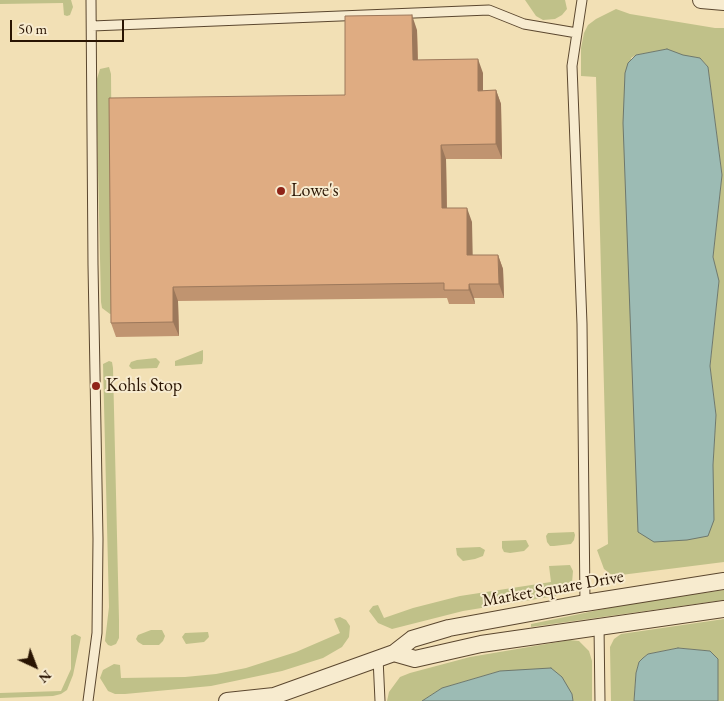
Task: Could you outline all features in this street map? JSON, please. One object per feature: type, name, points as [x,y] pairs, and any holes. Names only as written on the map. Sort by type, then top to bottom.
[{"type":"street","points":[[701,0],[724,2]]},
{"type":"street","name":"Market Square Drive","points":[[227,701],[274,696],[394,653],[412,639],[433,632],[585,602],[724,581]]},
{"type":"street","name":"Market Square Drive","points":[[394,653],[415,659],[481,644],[724,609]]},
{"type":"lane","points":[[88,701],[97,633],[98,549],[91,0]]},
{"type":"lane","points":[[582,0],[572,66],[582,324],[585,602]]},
{"type":"lane","points":[[92,26],[489,10],[524,24],[577,33]]},
{"type":"lane","points":[[599,626],[600,701]]},
{"type":"lane","points":[[378,658],[380,701]]},
{"type":"green space","points":[[0,0],[71,0],[73,7],[70,15],[67,16],[64,15],[63,3],[0,4]]},
{"type":"green space","points":[[525,0],[565,0],[567,9],[555,19],[543,20],[536,16]]},
{"type":"green space","points":[[616,9],[630,14],[724,28],[724,562],[613,576],[604,569],[597,550],[608,544],[596,77],[581,76],[581,48],[584,33],[588,25]],"holes":[[[667,49],[683,56],[700,58],[708,67],[722,175],[713,257],[719,282],[710,366],[716,415],[713,465],[631,58],[636,55]]]},
{"type":"green space","points":[[109,67],[111,74],[113,313],[110,314],[102,308],[101,302],[96,82],[100,69]]},
{"type":"green space","points":[[203,350],[202,364],[175,366],[175,361]]},
{"type":"green space","points":[[156,358],[160,362],[157,368],[132,369],[129,366],[131,362],[137,360]]},
{"type":"green space","points":[[109,361],[112,362],[113,368],[119,620],[119,638],[116,644],[111,646],[105,641],[109,607],[103,364]]},
{"type":"green space","points":[[574,532],[574,540],[571,544],[550,546],[547,542],[546,536],[548,533]]},
{"type":"green space","points":[[526,540],[529,546],[524,551],[510,553],[504,552],[502,548],[502,541]]},
{"type":"green space","points":[[480,547],[485,550],[483,556],[475,559],[463,561],[457,555],[456,548]]},
{"type":"green space","points":[[570,565],[573,571],[572,583],[565,591],[555,596],[463,611],[392,629],[378,623],[369,611],[373,606],[378,605],[384,618],[413,608],[460,596],[551,582],[549,566]]},
{"type":"green space","points":[[724,590],[724,600],[531,627],[531,624],[633,603]]},
{"type":"green space","points":[[340,617],[346,620],[350,626],[349,637],[342,647],[323,658],[282,671],[211,686],[125,694],[115,694],[108,691],[100,678],[103,670],[114,664],[120,665],[121,678],[185,677],[216,674],[246,668],[296,652],[340,633],[334,619]]},
{"type":"green space","points":[[724,619],[724,701],[718,701],[718,659],[710,651],[678,648],[648,654],[639,662],[636,673],[634,701],[611,701],[610,647],[614,639],[621,634]]},
{"type":"green space","points":[[151,630],[162,630],[165,636],[159,645],[143,645],[138,642],[136,639],[138,635]]},
{"type":"green space","points":[[208,632],[209,637],[204,642],[186,644],[182,637],[185,633]]},
{"type":"green space","points":[[75,634],[81,637],[73,675],[67,690],[53,696],[0,698],[0,693],[61,691],[71,669],[71,636]]},
{"type":"green space","points":[[570,640],[579,641],[589,651],[592,661],[592,701],[573,701],[572,694],[500,671],[442,688],[422,701],[387,701],[389,692],[400,677],[410,673],[470,657]]},
{"type":"water","points":[[667,49],[683,55],[700,58],[708,67],[722,175],[713,257],[719,281],[710,366],[716,415],[713,465],[714,520],[708,536],[687,540],[654,542],[638,532],[623,123],[625,73],[628,63],[636,55]]},
{"type":"water","points":[[678,648],[710,651],[718,659],[718,701],[634,701],[636,673],[639,662],[648,654]]},
{"type":"water","points":[[551,668],[562,677],[572,694],[573,701],[422,701],[442,688],[500,671]]},
{"type":"building","name":"Lowe's","points":[[412,15],[413,60],[478,59],[478,91],[496,90],[496,144],[441,145],[442,208],[467,208],[467,255],[498,255],[499,284],[469,284],[469,290],[444,290],[444,283],[173,287],[173,322],[111,323],[109,98],[345,95],[345,16]]},
{"type":"place","name":"Lowe's","points":[[281,191]]},
{"type":"place","name":"Kohls Stop","points":[[96,386]]}]
